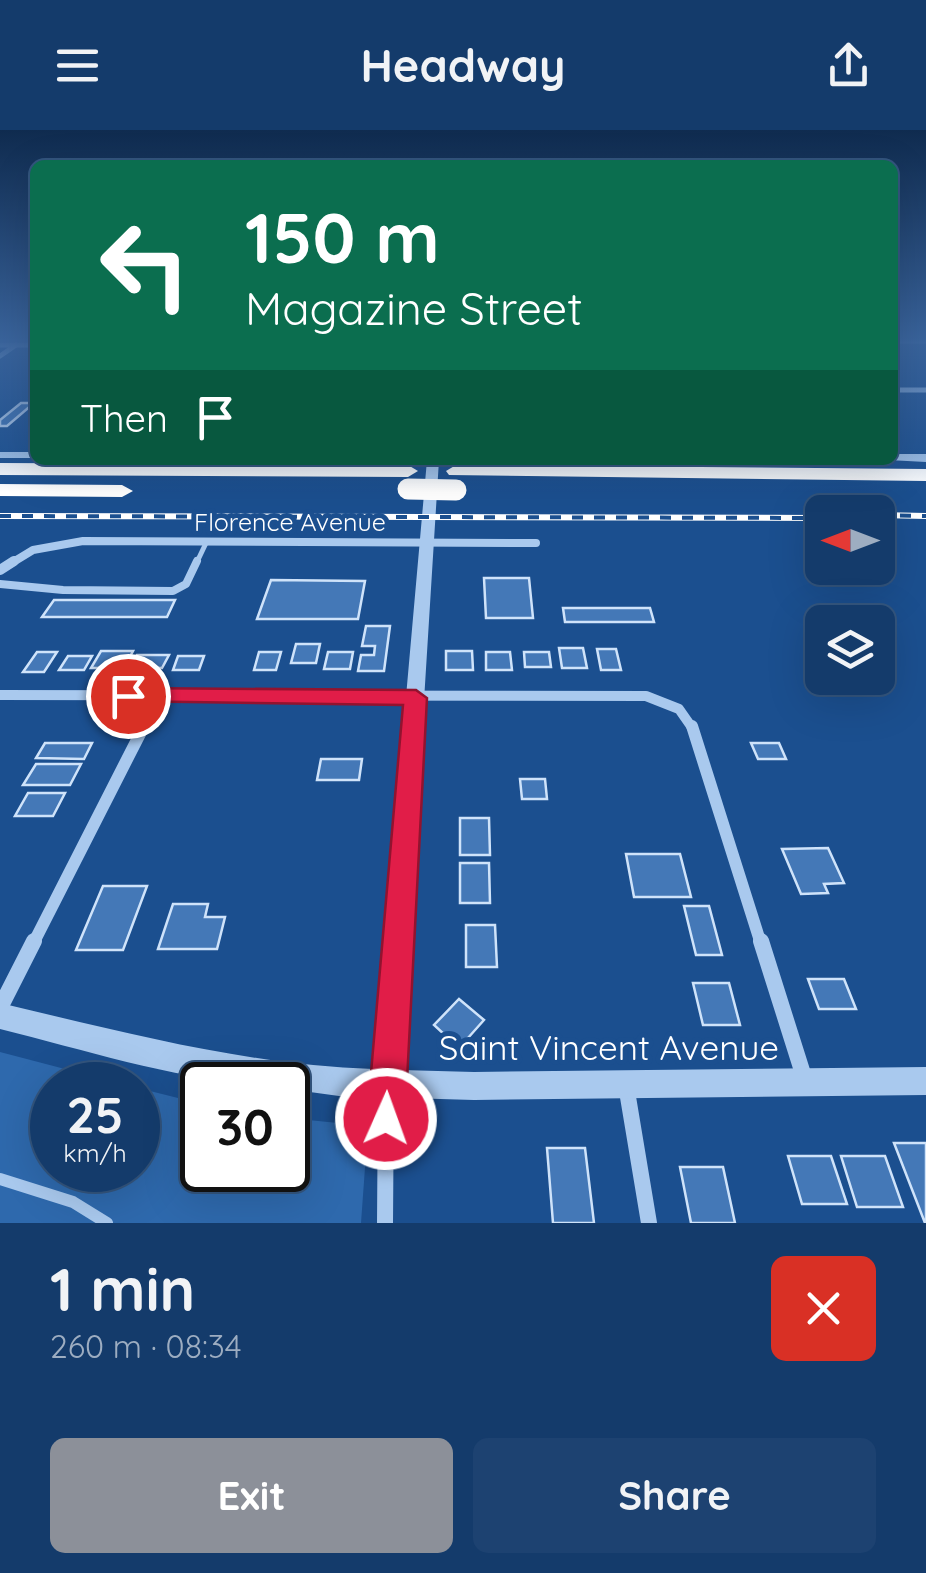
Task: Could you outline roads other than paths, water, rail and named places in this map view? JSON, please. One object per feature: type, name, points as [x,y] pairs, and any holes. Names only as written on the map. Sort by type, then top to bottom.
[{"type":"highway","points":[[0,469],[408,480]]},
{"type":"highway","points":[[0,490],[408,480],[926,475]]},
{"type":"highway","points":[[456,480],[926,494]]},
{"type":"street","points":[[0,455],[30,455]]},
{"type":"street","points":[[898,458],[926,458]]},
{"type":"street","points":[[386,1223],[386,1084],[433,465]]},
{"type":"street","name":"Florence Avenue","points":[[0,570],[43,547],[83,541],[536,543]]},
{"type":"street","points":[[0,696],[646,696],[677,707],[692,727],[806,1083]]},
{"type":"street","points":[[0,1008],[160,696]]},
{"type":"street","name":"Saint Vincent Avenue","points":[[0,1016],[195,1063],[296,1078],[386,1084],[926,1081]]},
{"type":"street","points":[[626,1084],[650,1223]]},
{"type":"lane","points":[[0,584],[47,589],[173,591],[186,584],[207,541]]},
{"type":"lane","points":[[0,1179],[73,1202],[107,1223]]},
{"type":"railway","points":[[895,515],[926,516]]},
{"type":"railway","points":[[0,516],[805,518]]}]
